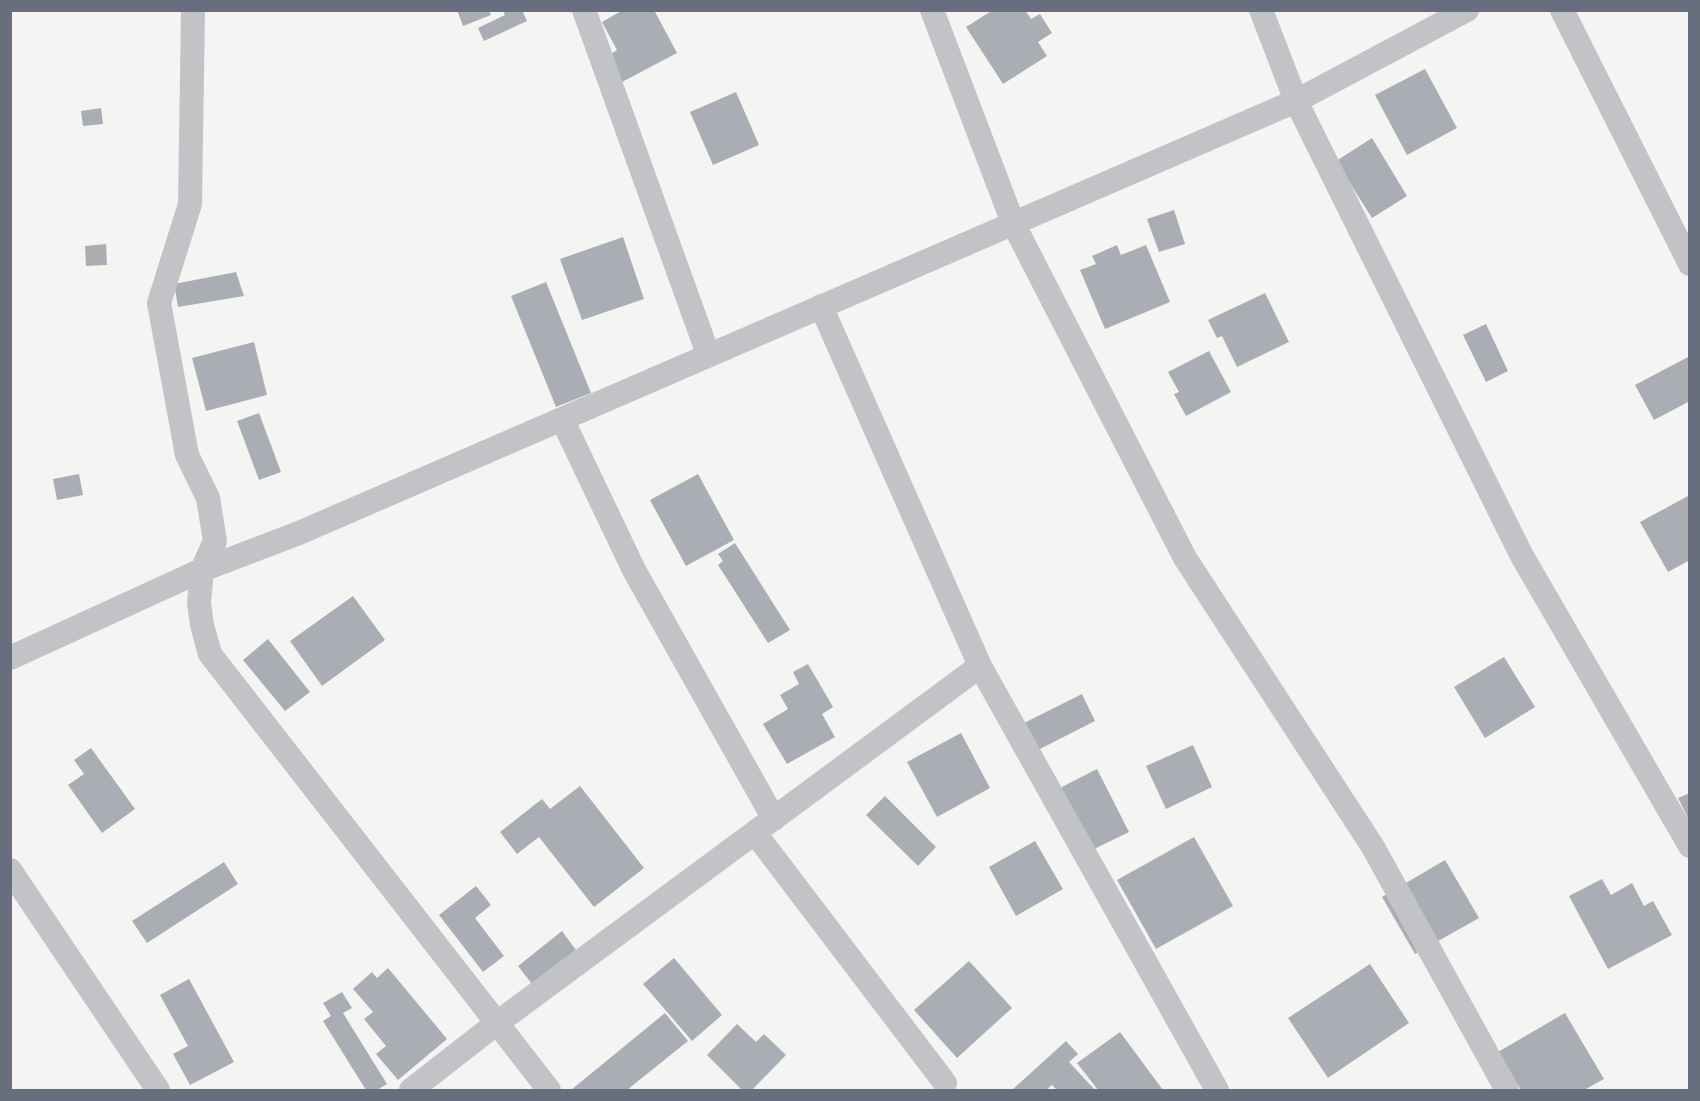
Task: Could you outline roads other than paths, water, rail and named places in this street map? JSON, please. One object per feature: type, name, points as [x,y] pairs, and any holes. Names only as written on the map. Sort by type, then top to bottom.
[{"type":"street","points":[[193,10],[190,204],[159,303],[187,455],[208,498],[212,516],[215,541],[202,570],[200,603],[202,625],[210,654],[549,1090]]},
{"type":"street","points":[[584,10],[708,354]]},
{"type":"street","points":[[932,10],[1013,223],[1185,558],[1373,848],[1507,1090]]},
{"type":"street","points":[[1261,10],[1296,101],[1522,556],[1689,846]]},
{"type":"street","points":[[10,658],[202,570],[299,533],[1296,101],[1467,10]]},
{"type":"street","points":[[1562,10],[1689,264]]},
{"type":"street","points":[[821,306],[980,666],[1218,1090]]},
{"type":"street","points":[[562,419],[634,570],[774,819]]},
{"type":"street","points":[[411,1090],[497,1023],[980,666]]},
{"type":"street","points":[[755,833],[945,1083]]},
{"type":"street","points":[[10,870],[158,1090]]}]
